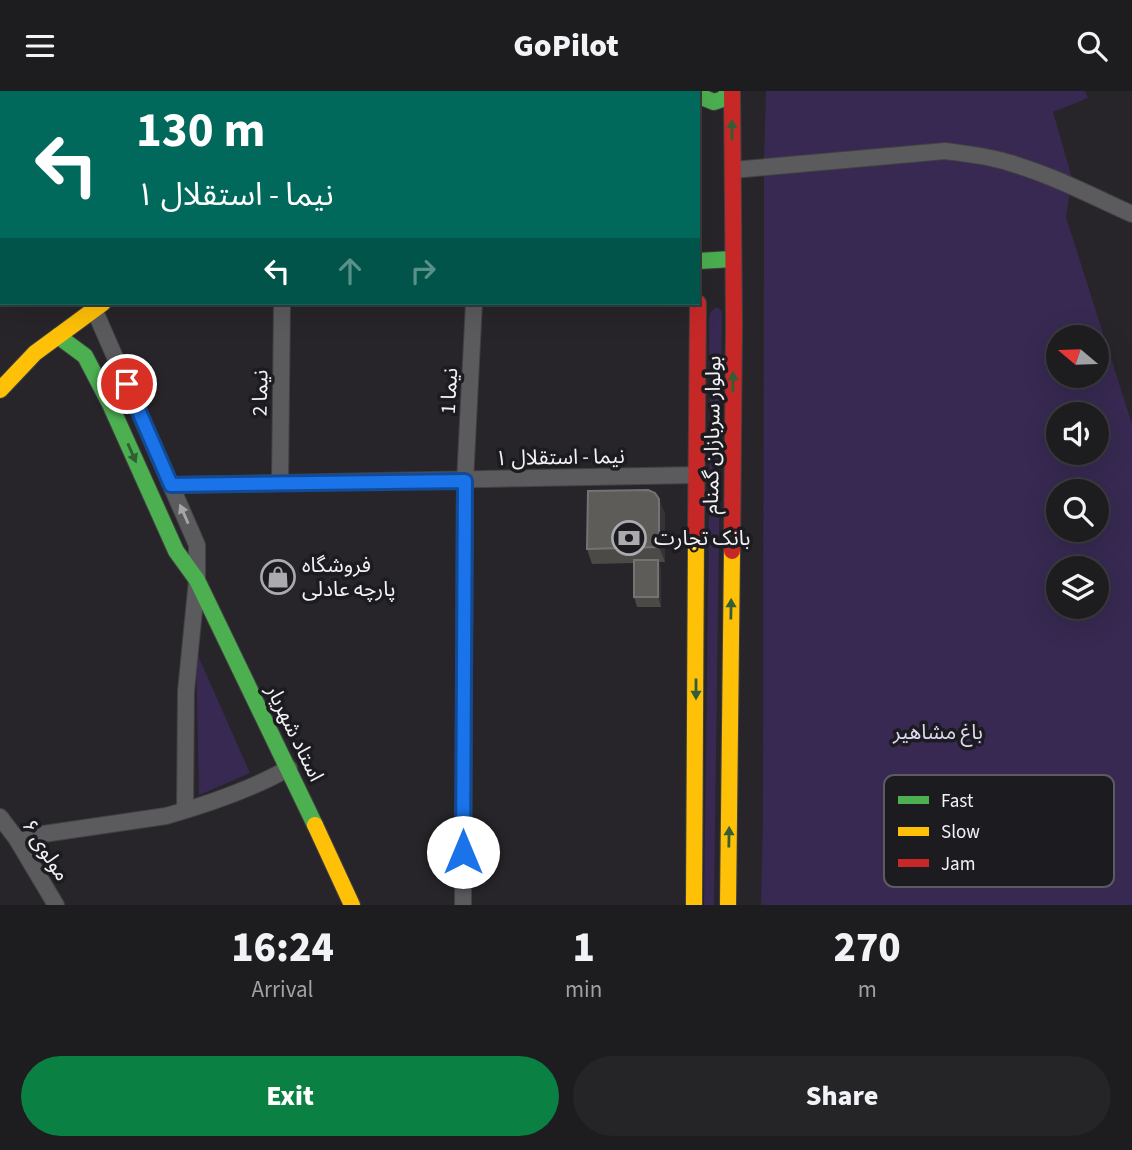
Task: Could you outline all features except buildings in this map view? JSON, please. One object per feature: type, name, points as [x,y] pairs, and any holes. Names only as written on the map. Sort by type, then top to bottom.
[{"type":"main road","points":[[700,95],[713,102],[723,99],[731,91]]},
{"type":"main road","name":"بولوار سربازان گمنام","points":[[728,905],[733,259],[731,91]]},
{"type":"main road","points":[[700,261],[733,259]]},
{"type":"main road","name":"بولوار سربازان گمنام","points":[[694,905],[698,305]]},
{"type":"main road","points":[[0,390],[35,353],[99,306]]},
{"type":"main road","name":"استاد شهریار","points":[[58,336],[85,356],[110,404],[176,551],[197,580],[289,768],[352,905]]},
{"type":"street","points":[[733,170],[945,151],[976,155],[1030,169],[1132,214]]},
{"type":"street","name":"نیما 2","points":[[280,483],[282,305]]},
{"type":"street","name":"نیما 1","points":[[463,905],[465,481],[474,305]]},
{"type":"street","name":"استاد شهریار","points":[[99,306],[197,545],[197,580]]},
{"type":"street","name":"نیما - استقلال ۱","points":[[171,485],[697,475]]},
{"type":"street","points":[[185,810],[186,691],[197,580]]},
{"type":"street","points":[[16,838],[166,815],[271,778],[289,768]]},
{"type":"street","name":"مولوی ۶","points":[[0,817],[16,838],[56,905]]},
{"type":"green space","name":"باغ مشاهیر","points":[[766,91],[1085,91],[1088,98],[1053,112],[1072,178],[1066,217],[1100,325],[1046,325],[1046,389],[1110,389],[1110,355],[1132,424],[1132,905],[761,905]]},
{"type":"green space","points":[[715,308],[722,312],[714,905],[704,905],[709,318]]},
{"type":"green space","points":[[196,651],[250,773],[199,795]]},
{"type":"traffic: fast","points":[[700,92],[704,98],[714,102],[723,99],[729,91]]},
{"type":"traffic: fast","points":[[700,261],[733,259]]},
{"type":"traffic: fast","points":[[58,336],[85,356],[110,404],[176,551],[197,580],[315,825]]},
{"type":"traffic: slow","points":[[0,390],[35,353],[100,305]]},
{"type":"traffic: slow","points":[[694,905],[696,534]]},
{"type":"traffic: slow","points":[[728,905],[732,551]]},
{"type":"traffic: slow","points":[[315,825],[352,905]]},
{"type":"traffic: jam","points":[[732,91],[732,551]]},
{"type":"traffic: jam","points":[[696,534],[698,305]]},
{"type":"place","name":"بانک تجارت","points":[[629,538]]},
{"type":"place","name":"فروشگاه پارچه عادلی","points":[[278,577]]},
{"type":"route","points":[[127,384],[171,485],[465,481],[463,852]]}]
